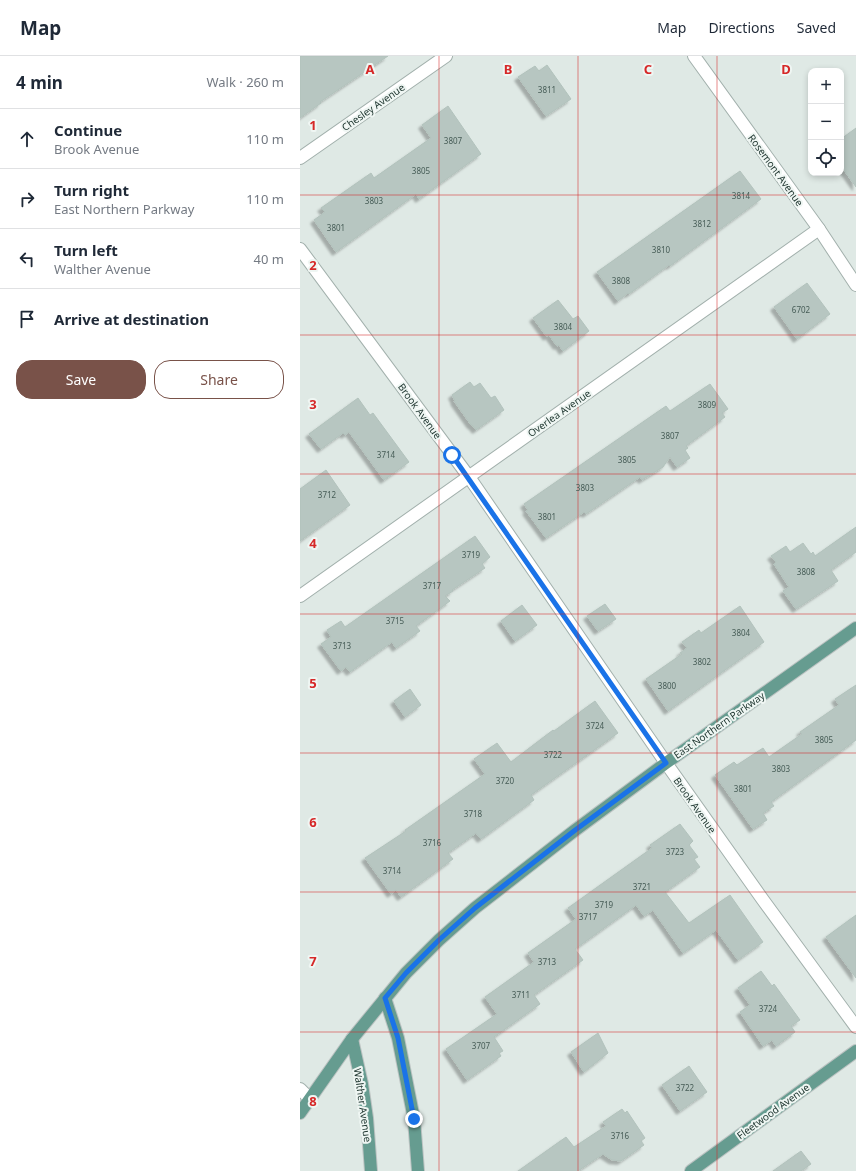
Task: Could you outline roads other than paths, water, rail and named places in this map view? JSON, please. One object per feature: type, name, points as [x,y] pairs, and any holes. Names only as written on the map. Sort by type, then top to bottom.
[{"type":"main road","name":"East Northern Parkway","points":[[300,1113],[352,1039],[406,973],[439,940],[475,908],[574,831],[666,763],[856,628]]},
{"type":"main road","points":[[385,998],[398,1038],[412,1112],[418,1171]]},
{"type":"main road","name":"Walther Avenue","points":[[352,1039],[362,1084],[371,1171]]},
{"type":"main road","name":"Fleetwood Avenue","points":[[691,1171],[856,1051]]},
{"type":"street","name":"Chesley Avenue","points":[[300,158],[446,56]]},
{"type":"street","name":"Rosemont Avenue","points":[[694,56],[819,229],[852,269],[856,285]]},
{"type":"street","name":"Overlea Avenue","points":[[300,596],[819,229]]},
{"type":"street","name":"Brook Avenue","points":[[300,249],[469,477],[666,763],[763,900],[856,1027]]},
{"type":"street","points":[[300,1088],[310,1099]]}]
